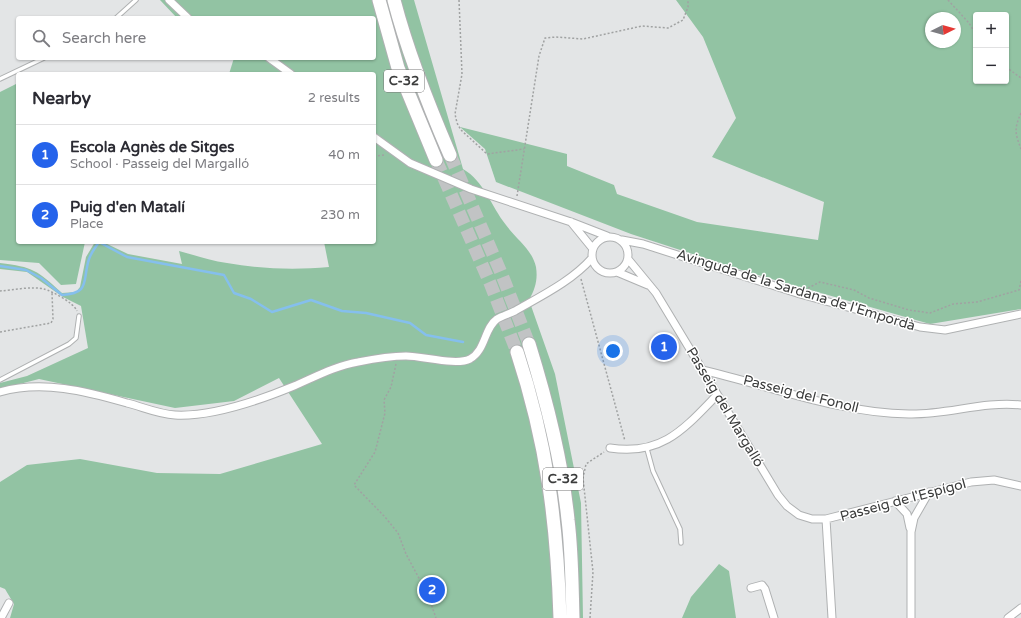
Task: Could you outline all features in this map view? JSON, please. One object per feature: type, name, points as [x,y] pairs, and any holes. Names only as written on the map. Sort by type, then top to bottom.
[{"type":"highway","name":"C-32","points":[[379,0],[398,68],[436,160]]},
{"type":"highway","name":"C-32","points":[[394,0],[424,96],[450,155]]},
{"type":"highway","name":"C-32","points":[[529,344],[550,415],[563,480],[569,521],[573,618]]},
{"type":"highway","name":"C-32","points":[[516,352],[532,398],[551,489],[556,535],[560,618]]},
{"type":"street","points":[[169,0],[186,16]]},
{"type":"street","points":[[272,60],[288,72]]},
{"type":"street","points":[[376,138],[410,163],[471,189],[622,240],[628,255],[625,266],[617,272]]},
{"type":"street","points":[[571,222],[592,249]]},
{"type":"street","points":[[598,269],[592,258],[592,249],[598,241],[607,236]]},
{"type":"street","name":"Avinguda de la Sardana de l'Empordà","points":[[622,240],[643,244],[800,294],[920,327],[937,330],[1021,314]]},
{"type":"street","points":[[628,255],[643,244]]},
{"type":"street","name":"Passeig del Margalló","points":[[628,255],[651,287],[778,495],[787,506]]},
{"type":"street","points":[[0,392],[14,388],[28,387],[57,388],[100,395],[154,411],[174,415],[194,414],[239,404],[292,387],[330,370],[356,362],[406,356],[457,362],[469,359],[480,349],[492,324],[497,319],[506,316],[581,271],[592,258]]},
{"type":"street","points":[[581,271],[598,269],[608,273],[617,272],[651,287]]},
{"type":"street","name":"Passeig del Fonoll","points":[[702,370],[847,408],[880,412],[910,414],[997,403],[1021,405]]},
{"type":"street","points":[[610,448],[628,450],[647,448],[666,440],[684,428],[717,395]]},
{"type":"street","name":"Passeig de l'Espígol","points":[[787,506],[799,515],[812,519],[826,519],[971,482],[994,480],[1021,486]]},
{"type":"street","points":[[910,618],[912,532],[914,518],[929,492]]},
{"type":"street","points":[[895,501],[907,514],[912,532]]},
{"type":"street","points":[[826,519],[832,618]]},
{"type":"street","points":[[751,588],[762,585],[765,589],[774,618]]},
{"type":"street","points":[[1,618],[9,603]]},
{"type":"street","points":[[1008,618],[1021,608]]},
{"type":"lane","points":[[118,16],[136,0]]},
{"type":"lane","points":[[0,79],[40,60]]},
{"type":"lane","points":[[0,380],[69,344],[76,338],[79,316]]},
{"type":"lane","points":[[647,448],[653,472],[680,529],[681,543]]},
{"type":"path","points":[[459,0],[462,74],[455,114],[457,124],[487,154],[524,148]]},
{"type":"path","points":[[516,204],[539,56],[545,38],[556,37],[583,39],[642,26],[668,28],[684,20],[688,7],[688,0]]},
{"type":"path","points":[[949,0],[973,30]]},
{"type":"path","points":[[1009,69],[1021,78]]},
{"type":"path","points":[[1021,113],[1016,126],[1016,136],[1021,149]]},
{"type":"path","points":[[581,271],[582,281],[628,450]]},
{"type":"path","points":[[800,294],[814,284],[820,282],[854,290],[869,298],[909,310],[930,313],[954,304],[977,302],[1020,290],[1021,281]]},
{"type":"path","points":[[0,291],[44,289],[76,306],[79,316]]},
{"type":"path","points":[[0,332],[51,323],[53,319],[52,293]]},
{"type":"path","points":[[406,356],[397,361],[391,387],[384,400],[385,413],[375,452],[354,485],[385,517],[398,533],[406,554],[428,595],[436,618]]},
{"type":"path","points":[[590,618],[593,572],[583,478],[586,464],[610,448]]},
{"type":"green space","points":[[160,0],[414,0],[463,169],[482,187],[506,225],[531,255],[536,267],[536,284],[529,300],[555,374],[581,503],[583,618],[10,618],[14,604],[5,589],[0,587],[0,482],[27,465],[80,459],[157,473],[220,474],[322,444],[279,378],[234,401],[175,408],[39,379],[0,389],[0,383],[27,376],[88,348],[81,306],[63,297],[27,272],[0,269],[0,263],[28,268],[40,274],[62,293],[76,292],[80,287],[86,257],[94,244],[107,244],[128,254],[182,264],[179,251],[221,262],[252,267],[291,269],[329,267],[324,244],[376,244],[376,72],[230,72],[233,60],[376,60],[376,16],[175,16]]},
{"type":"green space","points":[[676,0],[1021,0],[1021,309],[930,324],[751,273],[631,234],[496,182],[485,149],[460,127],[567,154],[567,166],[614,185],[617,194],[697,222],[818,240],[824,202],[712,157],[736,118],[703,37]]},
{"type":"green space","points":[[16,84],[16,244],[85,244],[76,284],[61,285],[39,263],[0,260],[0,92]]},
{"type":"green space","points":[[719,564],[729,571],[736,618],[682,618],[691,597]]},
{"type":"waterway","points":[[0,266],[26,270],[41,278],[62,295],[71,294],[81,289],[84,284],[89,259],[98,244]]},
{"type":"waterway","points":[[103,244],[127,257],[224,275],[234,293],[251,299],[272,312],[311,300],[342,311],[366,313],[410,323],[426,335],[463,342]]},
{"type":"tunnel","points":[[450,155],[502,275],[529,344]]},
{"type":"tunnel","points":[[436,160],[490,283],[517,352]]},
{"type":"place","name":"Escola Agnès de Sitges","points":[[664,347]]},
{"type":"place","name":"Puig d'en Matalí","points":[[432,590]]}]
